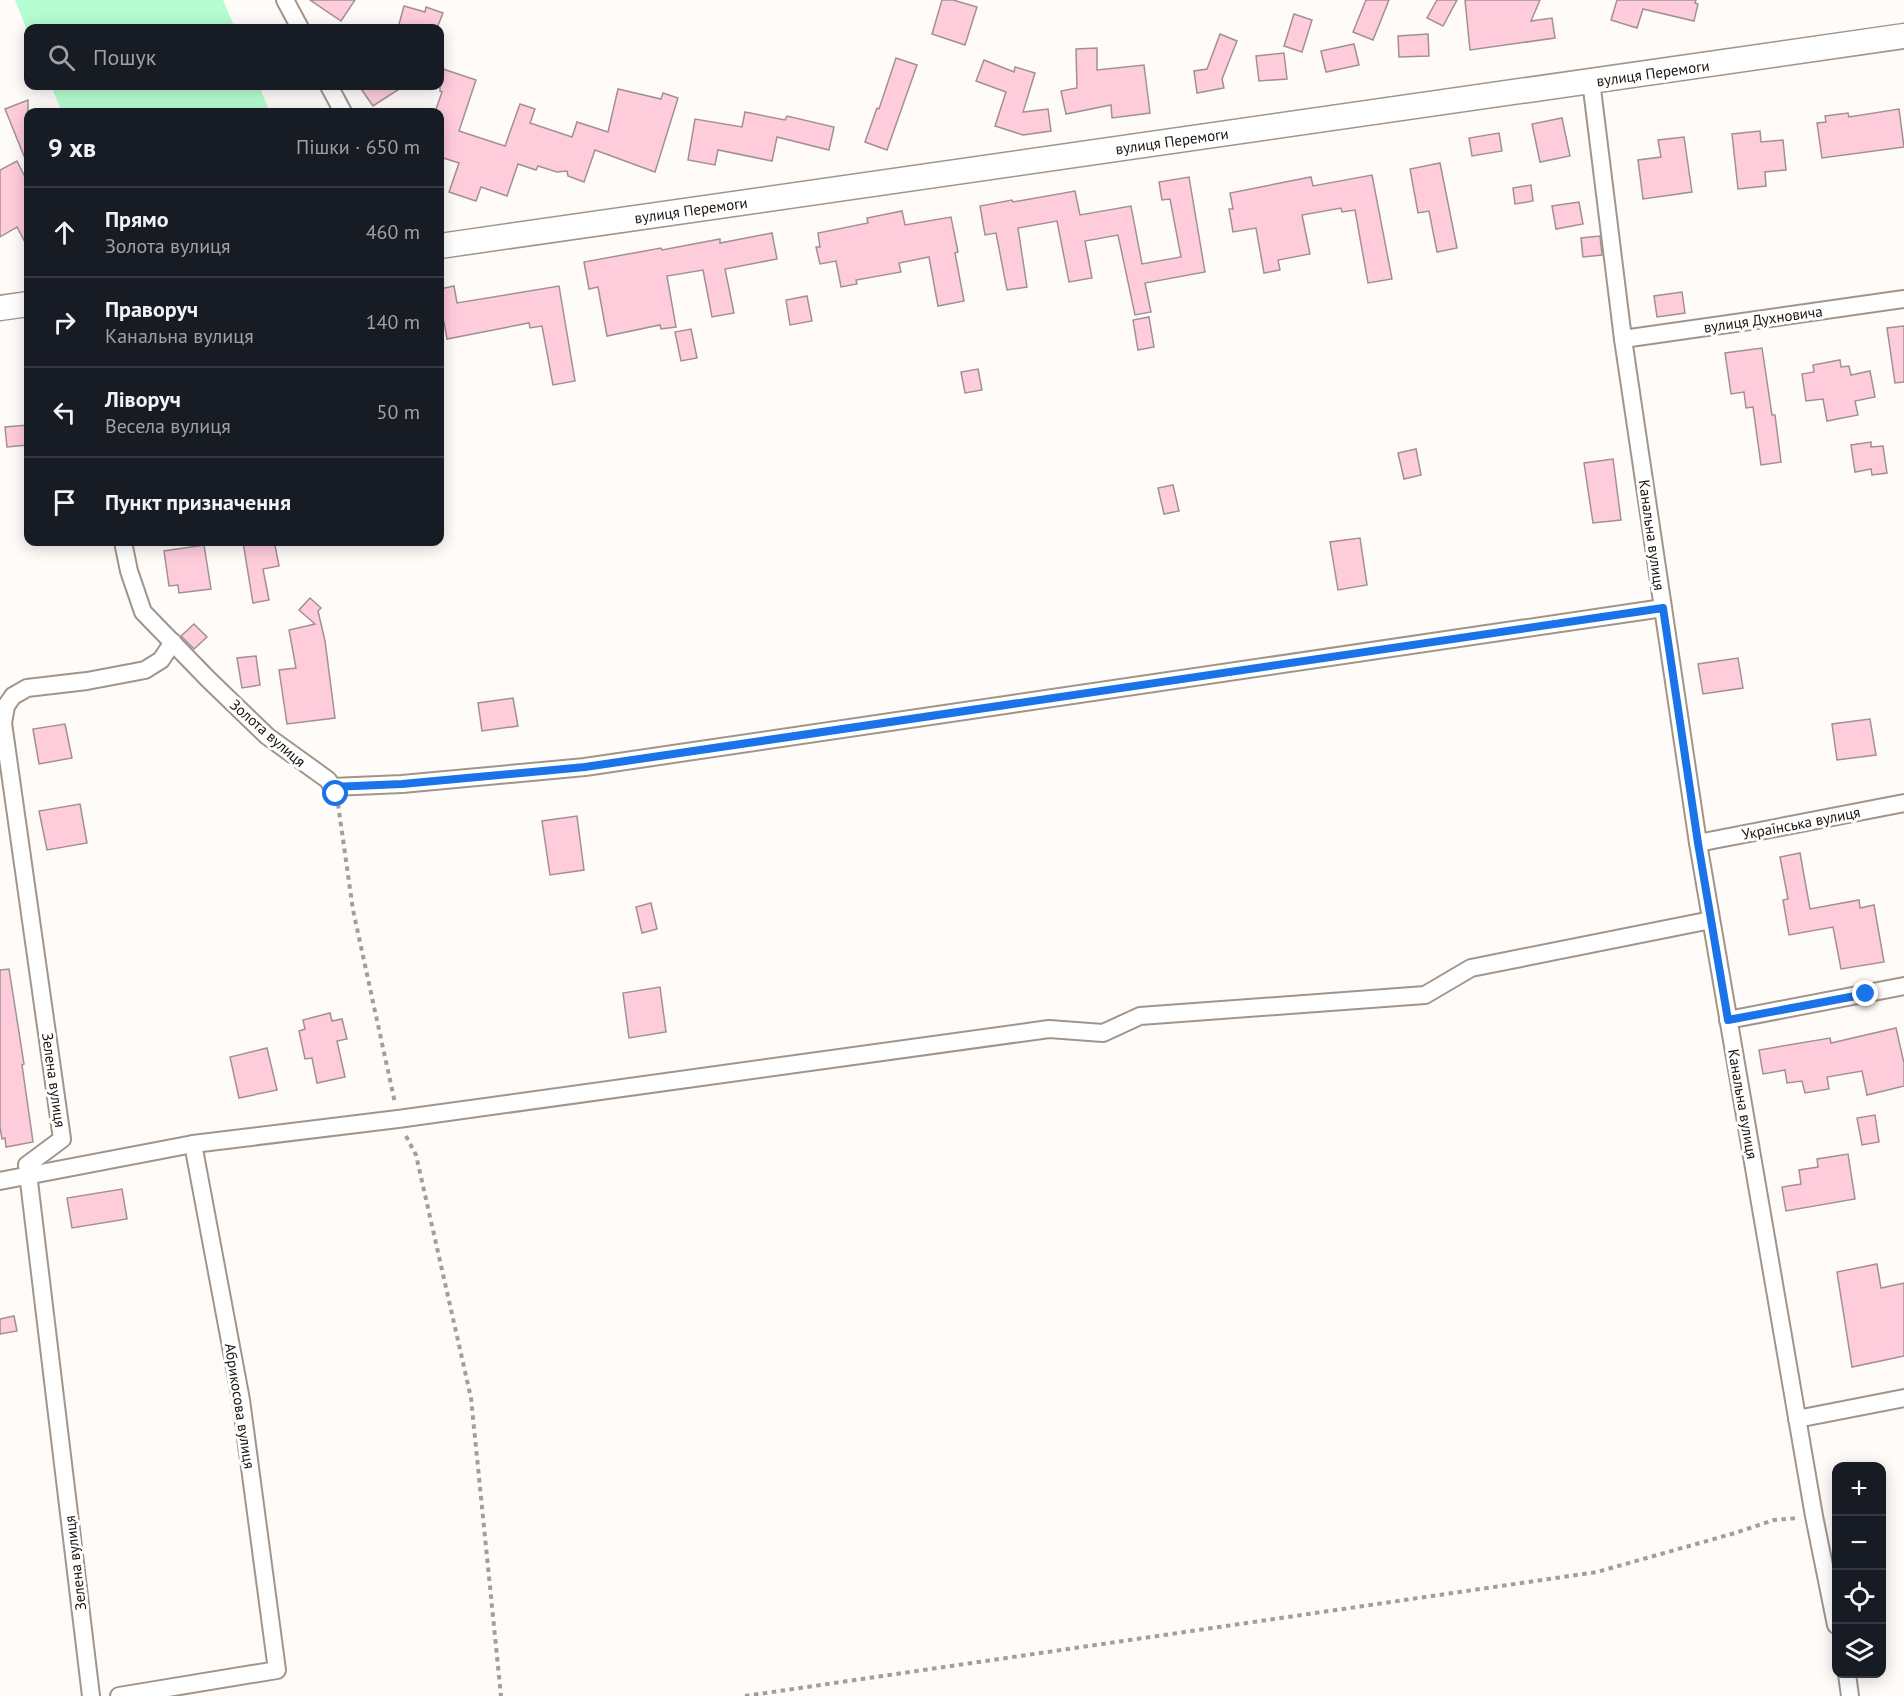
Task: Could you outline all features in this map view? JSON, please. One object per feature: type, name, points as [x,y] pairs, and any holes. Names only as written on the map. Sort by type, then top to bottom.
[{"type":"street","points":[[285,0],[298,24]]},
{"type":"street","name":"вулиця Перемоги","points":[[444,245],[1904,36]]},
{"type":"street","name":"Канальна вулиця","points":[[1591,81],[1623,339],[1698,843],[1814,1516],[1836,1624]]},
{"type":"street","points":[[331,90],[341,108]]},
{"type":"street","name":"вулиця Духновича","points":[[1623,339],[1904,299]]},
{"type":"street","points":[[0,308],[24,305]]},
{"type":"street","points":[[124,546],[129,571],[143,612],[173,642]]},
{"type":"street","points":[[332,787],[414,783],[585,767],[1663,608]]},
{"type":"street","name":"Золота вулиця","points":[[173,642],[267,736],[328,780],[332,787]]},
{"type":"street","name":"Зелена вулиця","points":[[91,1696],[27,1165],[62,1139],[3,723],[6,706],[14,696],[27,688],[87,681],[145,670],[161,660],[173,642]]},
{"type":"street","name":"Українська вулиця","points":[[1698,843],[1904,804]]},
{"type":"street","points":[[0,1180],[193,1144],[398,1119],[1050,1029],[1103,1033],[1140,1016],[1425,994],[1471,968],[1711,920]]},
{"type":"street","points":[[1728,1020],[1904,986]]},
{"type":"street","name":"Абрикосова вулиця","points":[[119,1696],[277,1670],[241,1400],[193,1144]]},
{"type":"street","points":[[1797,1419],[1904,1398]]},
{"type":"street","points":[[1848,1678],[1850,1696]]},
{"type":"path","points":[[332,787],[336,794],[353,910],[398,1119],[416,1155],[471,1398],[501,1696]]},
{"type":"path","points":[[745,1696],[1597,1572],[1774,1520],[1814,1516]]},
{"type":"green space","points":[[15,0],[223,0],[233,24],[24,24]]},
{"type":"green space","points":[[53,90],[261,90],[268,108],[60,108]]},
{"type":"building","points":[[310,0],[355,0],[341,21]]},
{"type":"building","points":[[942,0],[953,0],[977,7],[965,45],[932,34]]},
{"type":"building","points":[[1366,0],[1389,0],[1373,40],[1353,32]]},
{"type":"building","points":[[1437,0],[1457,0],[1443,26],[1427,18]]},
{"type":"building","points":[[1465,0],[1540,0],[1531,21],[1552,18],[1555,38],[1470,50]]},
{"type":"building","points":[[1617,0],[1696,0],[1695,3],[1698,4],[1694,21],[1643,9],[1637,28],[1611,20]]},
{"type":"building","points":[[404,6],[425,12],[426,7],[443,13],[439,24],[399,24]]},
{"type":"building","points":[[1294,14],[1312,20],[1302,52],[1284,46]]},
{"type":"building","points":[[1220,34],[1237,41],[1222,79],[1224,88],[1197,93],[1194,71],[1207,69]]},
{"type":"building","points":[[1428,34],[1429,56],[1399,57],[1398,36]]},
{"type":"building","points":[[1354,44],[1359,65],[1326,72],[1321,51]]},
{"type":"building","points":[[1097,48],[1097,70],[1144,65],[1150,113],[1112,118],[1111,105],[1066,114],[1061,91],[1077,88],[1076,49]]},
{"type":"building","points":[[1284,53],[1287,79],[1259,81],[1256,56]]},
{"type":"building","points":[[896,58],[917,65],[887,150],[865,142]]},
{"type":"building","points":[[984,60],[1014,72],[1015,67],[1035,73],[1023,112],[1048,109],[1051,131],[1023,135],[995,126],[1006,92],[976,81]]},
{"type":"building","points":[[444,69],[476,80],[459,131],[505,146],[520,104],[535,109],[530,123],[572,137],[577,122],[608,132],[618,89],[661,99],[663,93],[678,98],[655,172],[595,150],[584,182],[568,176],[567,171],[557,172],[538,166],[536,170],[518,164],[507,196],[481,187],[476,201],[449,192],[459,163],[444,158],[444,108],[436,108],[442,92],[440,91],[444,90]]},
{"type":"building","points":[[362,90],[398,90],[373,106]]},
{"type":"building","points":[[28,100],[28,108],[24,108],[24,156],[5,109]]},
{"type":"building","points":[[1899,109],[1904,147],[1822,158],[1817,123],[1826,122],[1825,116],[1848,113],[1849,117]]},
{"type":"building","points":[[745,112],[785,120],[787,116],[834,127],[829,150],[777,137],[772,161],[718,150],[715,165],[688,160],[695,119],[742,127]]},
{"type":"building","points":[[1562,118],[1570,156],[1540,162],[1532,124]]},
{"type":"building","points":[[1760,131],[1761,142],[1783,140],[1786,170],[1765,172],[1766,186],[1738,189],[1732,134]]},
{"type":"building","points":[[1499,133],[1502,151],[1472,156],[1469,138]]},
{"type":"building","points":[[1684,137],[1692,192],[1643,199],[1638,160],[1661,157],[1658,140]]},
{"type":"building","points":[[17,161],[24,175],[24,240],[17,227],[0,237],[0,170]]},
{"type":"building","points":[[1440,163],[1457,248],[1437,252],[1429,211],[1418,213],[1410,169]]},
{"type":"building","points":[[1372,175],[1392,279],[1368,283],[1355,210],[1342,212],[1341,208],[1302,215],[1310,254],[1278,260],[1280,270],[1264,273],[1256,228],[1233,232],[1229,209],[1233,209],[1230,193],[1311,177],[1313,186]]},
{"type":"building","points":[[1189,177],[1205,272],[1145,283],[1151,312],[1135,315],[1118,235],[1085,241],[1092,278],[1069,282],[1057,221],[1018,228],[1027,287],[1007,290],[996,233],[985,235],[980,206],[1075,191],[1080,215],[1131,206],[1142,264],[1181,257],[1170,199],[1162,200],[1159,182]]},
{"type":"building","points":[[1531,185],[1533,201],[1515,204],[1513,188]]},
{"type":"building","points":[[1579,202],[1583,224],[1556,229],[1552,206]]},
{"type":"building","points":[[902,211],[905,225],[951,217],[964,301],[938,306],[929,257],[899,263],[901,272],[856,280],[857,284],[841,287],[836,261],[820,264],[816,247],[820,247],[818,233],[868,223],[867,218]]},
{"type":"building","points":[[772,233],[777,259],[725,269],[734,313],[712,317],[703,270],[667,276],[676,327],[661,329],[660,325],[607,336],[598,287],[589,289],[584,262],[661,248],[662,250],[720,239],[720,243]]},
{"type":"building","points":[[1600,236],[1602,255],[1583,257],[1581,238]]},
{"type":"building","points":[[454,286],[457,303],[559,286],[575,381],[553,385],[542,326],[530,328],[529,323],[447,339],[444,322],[444,288]]},
{"type":"building","points":[[1682,292],[1685,313],[1657,317],[1654,296]]},
{"type":"building","points":[[807,296],[812,321],[790,325],[786,300]]},
{"type":"building","points":[[1149,317],[1154,347],[1138,350],[1133,320]]},
{"type":"building","points":[[1904,326],[1904,382],[1895,383],[1887,328]]},
{"type":"building","points":[[691,329],[697,358],[681,361],[675,332]]},
{"type":"building","points":[[1762,348],[1772,415],[1775,415],[1781,462],[1761,465],[1753,407],[1746,408],[1744,392],[1731,394],[1725,353]]},
{"type":"building","points":[[1840,360],[1841,367],[1849,366],[1851,375],[1870,371],[1875,397],[1855,401],[1858,415],[1827,421],[1823,399],[1806,401],[1802,374],[1814,372],[1813,365]]},
{"type":"building","points":[[978,369],[982,390],[965,393],[961,372]]},
{"type":"building","points":[[24,425],[24,445],[7,447],[5,427]]},
{"type":"building","points":[[1871,442],[1871,447],[1883,446],[1887,473],[1872,475],[1871,469],[1855,472],[1851,445]]},
{"type":"building","points":[[1416,449],[1421,475],[1404,479],[1398,453]]},
{"type":"building","points":[[1613,459],[1621,520],[1593,523],[1584,463]]},
{"type":"building","points":[[1173,485],[1179,511],[1164,514],[1158,488]]},
{"type":"building","points":[[1360,538],[1367,585],[1338,590],[1330,542]]},
{"type":"building","points":[[204,546],[211,589],[179,593],[178,585],[169,586],[164,551]]},
{"type":"building","points":[[244,546],[275,546],[279,566],[263,569],[269,600],[253,603]]},
{"type":"building","points":[[310,598],[321,608],[318,611],[325,641],[335,718],[287,724],[279,670],[296,668],[289,630],[315,624],[299,610]]},
{"type":"building","points":[[194,624],[207,637],[194,649],[181,636]]},
{"type":"building","points":[[256,656],[260,685],[242,688],[237,658]]},
{"type":"building","points":[[1738,658],[1743,688],[1703,694],[1698,664]]},
{"type":"building","points":[[513,698],[518,726],[482,731],[478,703]]},
{"type":"building","points":[[1870,719],[1876,755],[1837,760],[1832,724]]},
{"type":"building","points":[[65,724],[72,758],[39,764],[33,729]]},
{"type":"building","points":[[80,804],[87,843],[47,850],[39,811]]},
{"type":"building","points":[[577,816],[584,870],[550,875],[542,821]]},
{"type":"building","points":[[1800,853],[1810,909],[1859,900],[1860,908],[1874,905],[1884,962],[1841,969],[1833,927],[1789,935],[1783,900],[1788,899],[1780,857]]},
{"type":"building","points":[[651,903],[657,929],[642,933],[636,907]]},
{"type":"building","points":[[9,969],[24,1064],[22,1065],[33,1142],[6,1147],[0,1127],[0,970]]},
{"type":"building","points":[[660,987],[666,1032],[629,1038],[623,993]]},
{"type":"building","points":[[330,1013],[332,1021],[342,1019],[347,1039],[337,1041],[345,1077],[317,1083],[312,1058],[305,1059],[299,1031],[305,1029],[303,1020]]},
{"type":"building","points":[[1896,1028],[1904,1063],[1904,1086],[1867,1095],[1862,1071],[1827,1077],[1829,1089],[1805,1093],[1802,1081],[1787,1083],[1785,1070],[1763,1074],[1759,1050],[1830,1038],[1831,1043]]},
{"type":"building","points":[[267,1048],[277,1090],[239,1098],[230,1057]]},
{"type":"building","points":[[1875,1115],[1879,1142],[1862,1145],[1857,1118]]},
{"type":"building","points":[[1848,1154],[1855,1199],[1786,1211],[1782,1187],[1801,1184],[1799,1170],[1818,1167],[1817,1159]]},
{"type":"building","points":[[122,1189],[127,1219],[72,1228],[67,1198]]},
{"type":"building","points":[[1877,1264],[1881,1288],[1904,1283],[1904,1356],[1852,1367],[1837,1272]]},
{"type":"building","points":[[14,1316],[17,1331],[0,1334],[0,1319]]},
{"type":"route","points":[[336,794],[332,787],[402,784],[585,767],[1663,608],[1698,843],[1728,1020],[1866,994]]}]
